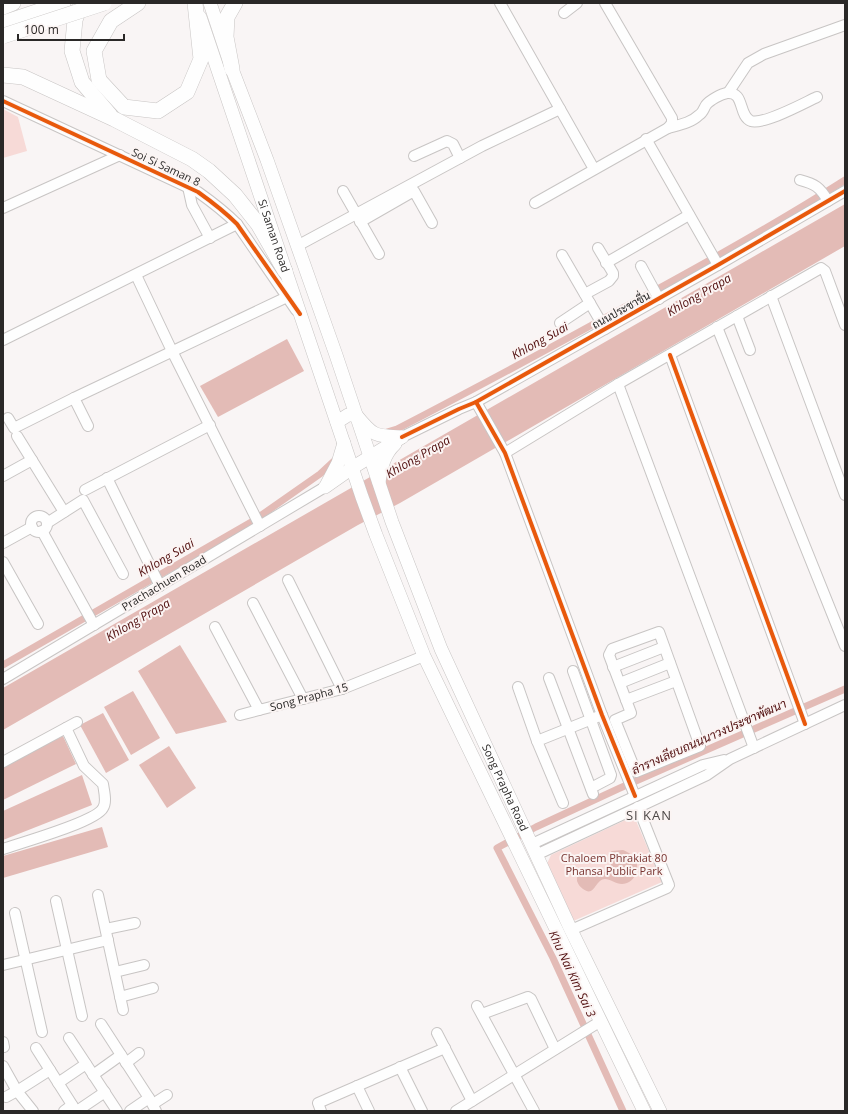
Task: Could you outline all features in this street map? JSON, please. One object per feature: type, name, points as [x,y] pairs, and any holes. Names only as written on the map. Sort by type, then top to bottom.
[{"type":"highway","points":[[3,6],[14,3]]},
{"type":"highway","points":[[3,23],[63,3]]},
{"type":"highway","points":[[81,3],[75,20],[72,51],[82,82],[114,119]]},
{"type":"highway","points":[[3,36],[104,3]]},
{"type":"highway","points":[[138,3],[111,21],[94,51],[98,80],[124,107],[158,111],[187,92],[201,59],[195,3]]},
{"type":"highway","points":[[232,69],[226,37],[227,17],[234,3]]},
{"type":"highway","points":[[3,75],[23,77],[114,119],[192,159],[209,171],[234,195],[258,224],[285,271]]},
{"type":"main road","name":"Si Saman Road","points":[[195,3],[352,468]]},
{"type":"main road","name":"Si Saman Road","points":[[210,3],[232,69],[297,246],[370,457]]},
{"type":"main road","points":[[336,422],[348,415],[356,415],[368,430],[378,435],[402,437]]},
{"type":"main road","points":[[325,487],[352,468],[402,437]]},
{"type":"main road","points":[[378,476],[388,452],[402,437]]},
{"type":"main road","points":[[325,487],[338,463],[344,443]]},
{"type":"main road","name":"Song Prapha Road","points":[[370,457],[378,476],[390,517],[440,648],[571,930],[660,1111]]},
{"type":"main road","points":[[325,487],[339,483],[354,484],[352,468]]},
{"type":"main road","name":"Song Prapha Road","points":[[354,484],[362,498],[424,656],[520,852],[560,938],[593,1026],[644,1111]]},
{"type":"main road","points":[[372,525],[384,521],[390,517]]},
{"type":"main road","points":[[469,748],[483,740]]},
{"type":"main road","points":[[520,852],[530,840]]},
{"type":"street","points":[[564,13],[577,3]]},
{"type":"street","points":[[605,3],[672,118],[672,123],[668,128]]},
{"type":"street","points":[[504,5],[560,109],[594,168]]},
{"type":"street","points":[[728,93],[748,63],[756,58],[845,25]]},
{"type":"street","points":[[535,203],[646,139],[668,128],[681,125],[700,115],[706,105],[721,95],[728,93],[737,96],[747,118],[757,122],[776,116],[817,97]]},
{"type":"street","name":"Soi Si Saman 8","points":[[3,101],[188,187],[213,202],[237,224],[300,314]]},
{"type":"street","points":[[358,218],[460,158],[560,109]]},
{"type":"street","points":[[646,139],[716,260]]},
{"type":"street","points":[[414,156],[447,141],[453,144],[460,158]]},
{"type":"street","points":[[3,208],[120,155]]},
{"type":"street","points":[[800,180],[813,184],[825,196]]},
{"type":"street","points":[[188,187],[189,198],[192,205],[210,238]]},
{"type":"street","points":[[343,191],[379,254]]},
{"type":"street","points":[[297,246],[414,191],[432,223]]},
{"type":"street","name":"ถนนประชาชื่น","points":[[402,437],[476,402],[602,324],[716,260],[825,196],[845,191]]},
{"type":"street","points":[[606,263],[690,215]]},
{"type":"street","points":[[3,340],[136,276],[237,224]]},
{"type":"street","points":[[585,294],[612,278],[613,273],[598,248]]},
{"type":"street","points":[[562,255],[602,324]]},
{"type":"street","points":[[641,266],[656,294]]},
{"type":"street","points":[[503,450],[821,268],[825,271],[845,325]]},
{"type":"street","points":[[136,276],[257,521]]},
{"type":"street","points":[[771,296],[845,495]]},
{"type":"street","points":[[8,418],[14,428],[287,297]]},
{"type":"street","points":[[560,323],[590,304]]},
{"type":"street","points":[[736,316],[750,350]]},
{"type":"street","points":[[717,328],[845,646]]},
{"type":"street","points":[[670,355],[803,719]]},
{"type":"street","points":[[618,384],[754,748]]},
{"type":"street","points":[[74,398],[88,426]]},
{"type":"street","points":[[476,402],[503,450],[602,715],[634,796]]},
{"type":"street","points":[[85,490],[210,425]]},
{"type":"street","points":[[17,436],[64,512]]},
{"type":"street","points":[[3,476],[32,460]]},
{"type":"street","points":[[107,478],[157,580]]},
{"type":"street","name":"Prachachuen Road","points":[[3,679],[94,624],[157,580],[257,521],[325,487]]},
{"type":"street","points":[[94,624],[44,527],[44,518],[36,516],[31,522],[32,527],[37,532],[44,527],[64,512],[83,500],[123,574]]},
{"type":"street","points":[[3,543],[32,527]]},
{"type":"street","points":[[3,562],[38,624]]},
{"type":"street","points":[[288,580],[342,689]]},
{"type":"street","points":[[253,603],[303,699]]},
{"type":"street","name":"Song Prapha 15","points":[[215,627],[259,710],[342,689],[424,656]]},
{"type":"street","points":[[659,632],[664,647],[700,746],[636,772],[615,720],[632,713],[609,657],[610,652],[612,649],[659,632]]},
{"type":"street","points":[[613,667],[664,647]]},
{"type":"street","points":[[620,683],[670,663]]},
{"type":"street","points":[[549,678],[592,791],[610,778],[611,775],[573,670]]},
{"type":"street","points":[[626,700],[676,682]]},
{"type":"street","points":[[518,687],[537,741],[563,803]]},
{"type":"street","points":[[530,840],[638,808],[707,775],[730,759],[754,748],[803,719],[845,705]]},
{"type":"street","points":[[240,715],[259,710]]},
{"type":"street","points":[[537,741],[602,715]]},
{"type":"street","points":[[3,762],[77,722]]},
{"type":"street","points":[[3,849],[75,824],[103,809],[105,801],[103,784],[84,766],[66,728]]},
{"type":"street","points":[[530,840],[703,765],[730,759]]},
{"type":"street","points":[[571,930],[667,888],[669,885],[638,808]]},
{"type":"street","points":[[98,895],[123,1010]]},
{"type":"street","points":[[56,901],[82,1016]]},
{"type":"street","points":[[15,913],[42,1032]]},
{"type":"street","points":[[106,929],[135,923]]},
{"type":"street","points":[[3,965],[108,940]]},
{"type":"street","points":[[115,972],[144,965]]},
{"type":"street","points":[[120,997],[152,988]]},
{"type":"street","points":[[534,1111],[479,1010],[528,997],[531,999],[555,1049]]},
{"type":"street","points":[[101,1024],[153,1105]]},
{"type":"street","points":[[456,1111],[593,1026]]},
{"type":"street","points":[[437,1033],[472,1101]]},
{"type":"street","points":[[69,1038],[117,1111]]},
{"type":"street","points":[[36,1048],[58,1083],[72,1110],[105,1092]]},
{"type":"street","points":[[321,1111],[318,1103],[445,1048]]},
{"type":"street","points":[[93,1074],[139,1053]]},
{"type":"street","points":[[58,1083],[86,1064]]},
{"type":"street","points":[[3,1066],[18,1091],[33,1111]]},
{"type":"street","points":[[400,1067],[422,1111]]},
{"type":"street","points":[[6,1097],[50,1070]]},
{"type":"street","points":[[357,1086],[369,1111]]},
{"type":"street","points":[[130,1111],[153,1105],[167,1095]]},
{"type":"green space","points":[[3,109],[18,117],[27,151],[3,158]]},
{"type":"green space","name":"Chaloem Phrakiat 80 Phansa Public Park","points":[[634,816],[662,882],[571,922],[546,866],[551,855]]},
{"type":"water","name":"Khlong Prapa","points":[[845,204],[845,246],[3,730],[3,688]]},
{"type":"water","points":[[287,339],[304,371],[218,417],[200,386]]},
{"type":"water","points":[[180,645],[227,722],[176,734],[138,671]]},
{"type":"water","points":[[133,691],[160,738],[131,755],[104,707]]},
{"type":"water","points":[[103,713],[129,760],[106,773],[80,725]]},
{"type":"water","points":[[63,736],[76,764],[3,800],[3,765]]},
{"type":"water","points":[[169,746],[196,788],[167,808],[139,765]]},
{"type":"water","points":[[82,775],[92,805],[3,840],[3,811]]},
{"type":"water","points":[[102,827],[108,847],[3,878],[3,856]]},
{"type":"water","points":[[623,850],[633,856],[637,863],[637,871],[630,882],[622,884],[605,879],[599,882],[593,890],[590,891],[583,889],[580,886],[577,881],[577,876],[580,872],[589,870],[610,873],[612,857],[608,854],[612,851]]},
{"type":"waterway","name":"Khlong Suai","points":[[387,432],[397,429],[456,398],[686,274],[845,180]]},
{"type":"waterway","name":"Khlong Suai","points":[[3,665],[253,521],[320,474],[334,461]]},
{"type":"waterway","name":"ลำรางเลียบถนนนาวงประชาพัฒนา","points":[[623,1111],[553,958],[497,848],[536,827],[620,788],[845,689]]},
{"type":"cycle path","points":[[3,101],[198,192],[228,215],[237,224],[300,314]]},
{"type":"cycle path","points":[[402,437],[476,402],[845,191]]},
{"type":"cycle path","points":[[670,355],[805,724]]},
{"type":"cycle path","points":[[476,402],[505,453],[602,715],[635,796]]},
{"type":"district","name":"SI KAN","points":[[649,815]]},
{"type":"water label","name":"Khu Nai Kim Sai 3","points":[[572,974]]}]
